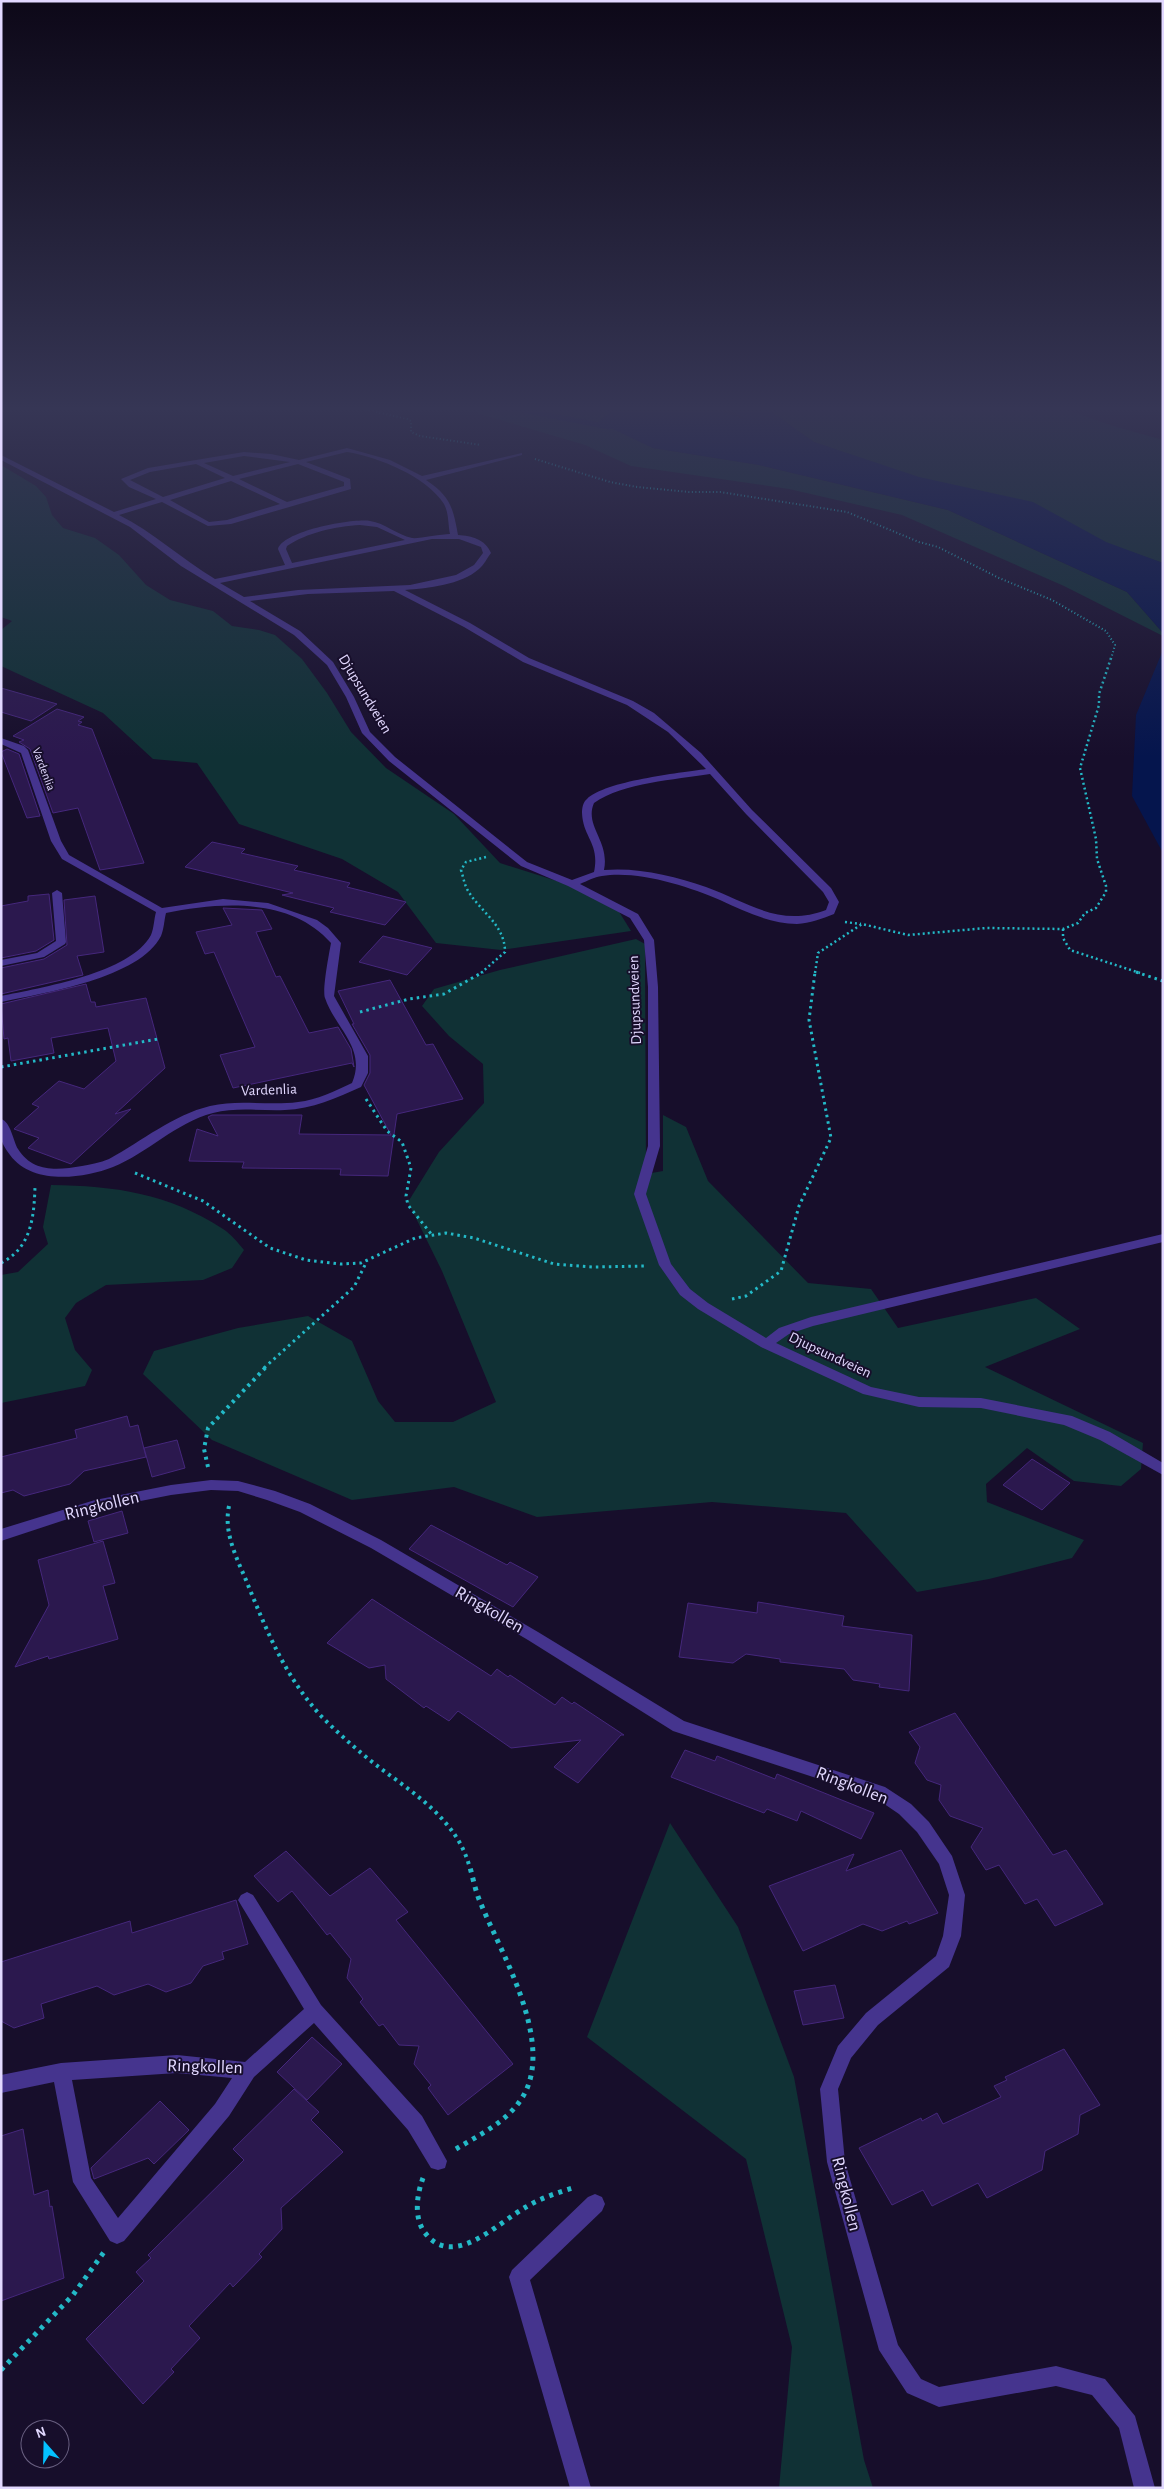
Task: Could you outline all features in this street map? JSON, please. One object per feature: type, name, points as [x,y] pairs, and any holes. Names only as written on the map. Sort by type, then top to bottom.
[{"type":"street","name":"Djupsundveien","points":[[131,524],[152,537],[184,564],[297,633],[314,647],[341,679],[366,733],[378,747],[456,807],[506,851],[524,864],[572,884],[634,916],[649,940],[653,987],[654,1146],[640,1194],[665,1265],[685,1292],[702,1306],[766,1344],[868,1391],[919,1402],[981,1403],[1037,1412],[1067,1420],[1105,1436],[1163,1470]]},
{"type":"street","points":[[290,567],[282,549],[286,542],[346,524]]},
{"type":"street","points":[[372,524],[410,540]]},
{"type":"street","points":[[452,524],[454,536]]},
{"type":"street","points":[[213,582],[367,551],[410,540],[454,536],[469,538],[484,546],[487,553],[483,561],[469,571],[448,580],[425,586],[396,589],[288,593],[244,600]]},
{"type":"street","points":[[396,589],[466,625],[526,660],[630,703],[651,715],[671,730],[712,771],[749,812],[827,890],[834,902],[830,912],[818,918],[785,921],[770,918],[701,889],[643,876],[598,874],[572,884]]},
{"type":"street","name":"Vardenlia","points":[[1,741],[21,748],[25,752],[56,841],[65,857],[161,911]]},
{"type":"street","points":[[598,874],[602,859],[600,847],[587,819],[586,809],[590,801],[598,795],[620,788],[712,771]]},
{"type":"street","points":[[1,963],[41,956],[52,952],[61,942],[57,892]]},
{"type":"street","points":[[1,999],[68,984],[124,965],[140,953],[156,936],[161,911],[194,904],[233,900],[262,904],[316,921],[336,943],[329,996],[362,1056],[362,1073],[357,1085]]},
{"type":"street","name":"Vardenlia","points":[[36,1171],[68,1172],[111,1163],[175,1124],[210,1110],[240,1106],[298,1106],[357,1085]]},
{"type":"street","points":[[1,1123],[8,1142],[20,1161],[36,1171]]},
{"type":"street","points":[[766,1344],[784,1332],[811,1322],[1163,1238]]},
{"type":"street","name":"Ringkollen","points":[[1,1535],[95,1505],[171,1490],[211,1485],[238,1486],[305,1508],[376,1544],[533,1636],[679,1726],[879,1792],[905,1809],[923,1827],[946,1861],[958,1895],[952,1936],[943,1961],[872,2020],[844,2052],[829,2089],[836,2162],[889,2350],[914,2386],[939,2397],[1056,2376],[1098,2386],[1128,2423],[1144,2488]]},
{"type":"street","points":[[247,1900],[315,2011],[415,2124],[438,2160]]},
{"type":"street","name":"Ringkollen","points":[[1,2084],[61,2072],[177,2064],[248,2071],[315,2011]]},
{"type":"street","points":[[61,2072],[82,2182],[117,2234],[222,2110],[248,2071]]},
{"type":"street","points":[[581,2488],[519,2277],[594,2204]]},
{"type":"path","points":[[702,1306],[746,1296],[781,1271],[799,1206],[831,1138],[809,1020],[818,953],[862,924],[873,925],[908,935],[986,928],[1063,929],[1078,923],[1085,913],[1096,908],[1106,892],[1105,880],[1097,859],[1096,839],[1080,768],[1099,705],[1099,694],[1115,649],[1106,631],[1052,600],[1007,582],[938,547],[919,542],[876,524]]},
{"type":"path","points":[[340,1016],[410,999],[444,994],[485,971],[501,957],[505,952],[505,943],[499,929],[467,889],[461,870],[466,862],[506,851]]},
{"type":"path","points":[[1063,929],[1063,938],[1070,950],[1163,981]]},
{"type":"path","points":[[1,1067],[158,1039]]},
{"type":"path","points":[[357,1085],[386,1131],[402,1142],[411,1168],[406,1196],[408,1205],[432,1234]]},
{"type":"path","points":[[111,1163],[186,1192],[224,1213],[265,1246],[284,1256],[313,1263],[336,1264],[367,1261],[406,1240],[432,1234],[451,1233],[472,1238],[543,1262],[584,1267],[665,1265]]},
{"type":"path","points":[[1,1264],[16,1257],[22,1250],[34,1209],[36,1171]]},
{"type":"path","points":[[211,1485],[204,1449],[208,1428],[279,1353],[354,1287],[367,1261]]},
{"type":"path","points":[[238,1486],[228,1509],[231,1541],[264,1623],[287,1672],[312,1706],[347,1742],[435,1810],[456,1834],[468,1862],[478,1900],[516,1980],[527,2016],[532,2054],[532,2078],[522,2098],[500,2121],[438,2160],[426,2173],[418,2198],[419,2221],[427,2239],[438,2248],[452,2248],[480,2237],[528,2205],[576,2187],[594,2204]]},
{"type":"path","points":[[1,2370],[73,2295],[117,2234]]},
{"type":"green space","points":[[1,524],[60,524],[63,528],[95,538],[119,555],[146,585],[170,600],[213,611],[232,626],[259,630],[275,635],[302,659],[327,693],[351,732],[386,768],[454,814],[500,863],[579,888],[613,902],[631,931],[501,950],[436,943],[398,892],[342,859],[239,824],[197,763],[153,759],[103,713],[1,666],[1,630],[12,621],[1,617]]},
{"type":"green space","points":[[923,524],[979,524],[1127,592],[1163,633],[1163,636],[1064,586]]},
{"type":"green space","points":[[1051,524],[1163,524],[1163,563]]},
{"type":"green space","points":[[636,939],[645,944],[646,1174],[663,1171],[663,1115],[686,1127],[708,1181],[808,1283],[871,1289],[898,1328],[1036,1298],[1080,1329],[985,1367],[1143,1443],[1141,1469],[1121,1486],[1074,1481],[1027,1448],[986,1484],[987,1502],[1084,1540],[1072,1558],[989,1579],[917,1592],[846,1513],[712,1502],[537,1517],[454,1487],[352,1500],[212,1440],[143,1374],[154,1351],[238,1328],[308,1316],[352,1341],[378,1401],[395,1422],[453,1422],[496,1402],[442,1271],[408,1202],[439,1152],[484,1103],[483,1064],[449,1036],[422,1006],[434,989],[500,970]]},
{"type":"green space","points":[[51,1185],[119,1190],[140,1194],[182,1207],[223,1229],[244,1250],[232,1268],[203,1280],[106,1285],[76,1303],[65,1318],[75,1350],[92,1370],[85,1386],[1,1403],[1,1275],[18,1272],[48,1244],[43,1227]]},
{"type":"green space","points":[[670,1823],[738,1927],[794,2077],[864,2460],[873,2488],[779,2488],[792,2347],[746,2159],[587,2037]]},
{"type":"shaded area","points":[[979,524],[1073,524],[1106,542],[1163,563],[1163,633],[1127,592]]},
{"type":"shaded area","points":[[1163,650],[1163,853],[1132,796],[1136,715]]},
{"type":"building","points":[[1,688],[57,704],[31,721],[1,712]]},
{"type":"building","points":[[57,709],[84,717],[78,721],[82,722],[78,725],[92,729],[144,863],[100,870],[78,808],[53,813],[30,749],[19,742],[24,740],[13,736]]},
{"type":"building","points":[[7,749],[19,754],[40,816],[27,818],[1,752]]},
{"type":"building","points":[[212,842],[245,849],[241,853],[298,866],[294,870],[350,883],[347,887],[406,902],[385,925],[330,912],[334,908],[282,895],[293,893],[185,867]]},
{"type":"building","points":[[49,894],[54,940],[36,951],[1,958],[1,906],[28,901],[28,896]]},
{"type":"building","points":[[95,896],[104,952],[77,956],[83,975],[1,994],[1,968],[44,959],[67,945],[64,900]]},
{"type":"building","points":[[223,908],[262,910],[272,929],[256,932],[276,977],[280,976],[309,1033],[338,1027],[351,1049],[354,1067],[352,1063],[233,1088],[220,1055],[255,1047],[214,952],[205,954],[196,932],[232,925]]},
{"type":"building","points":[[383,936],[432,948],[407,975],[359,962]]},
{"type":"building","points":[[390,980],[426,1045],[433,1044],[463,1099],[397,1114],[388,1176],[340,1175],[341,1169],[242,1168],[244,1162],[189,1161],[197,1129],[218,1136],[208,1117],[212,1115],[302,1115],[299,1134],[391,1135],[364,1085],[370,1073],[370,1055],[352,1024],[354,1024],[338,991]]},
{"type":"building","points":[[86,984],[91,1002],[95,1002],[96,1007],[146,998],[165,1068],[115,1114],[131,1109],[71,1164],[28,1148],[39,1138],[14,1129],[39,1107],[32,1104],[59,1081],[84,1089],[116,1061],[108,1028],[51,1038],[54,1053],[11,1061],[8,1038],[4,1039],[1,1004]]},
{"type":"building","points":[[127,1416],[130,1427],[138,1425],[146,1457],[84,1471],[70,1484],[24,1496],[13,1490],[1,1493],[1,1457],[77,1438],[75,1430]]},
{"type":"building","points":[[177,1440],[185,1468],[152,1477],[144,1448]]},
{"type":"building","points":[[1032,1459],[1070,1483],[1042,1510],[1003,1485]]},
{"type":"building","points":[[122,1511],[128,1533],[94,1542],[88,1521]]},
{"type":"building","points":[[431,1525],[507,1565],[510,1562],[538,1577],[513,1607],[409,1549]]},
{"type":"building","points":[[103,1541],[115,1583],[103,1586],[118,1639],[49,1659],[48,1656],[15,1667],[49,1605],[38,1560]]},
{"type":"building","points":[[372,1599],[491,1676],[497,1669],[508,1677],[510,1675],[555,1705],[562,1697],[572,1704],[574,1702],[624,1735],[621,1735],[578,1783],[554,1767],[581,1740],[511,1748],[458,1711],[449,1721],[426,1706],[424,1708],[386,1679],[385,1665],[369,1668],[327,1643]]},
{"type":"building","points":[[758,1602],[844,1616],[842,1626],[912,1635],[909,1691],[879,1687],[880,1684],[853,1680],[844,1669],[780,1662],[780,1659],[746,1654],[733,1663],[679,1657],[688,1603],[757,1613]]},
{"type":"building","points":[[955,1713],[1053,1855],[1066,1850],[1103,1904],[1055,1926],[1037,1899],[1025,1904],[999,1865],[986,1870],[971,1847],[983,1828],[950,1816],[939,1800],[941,1785],[927,1780],[915,1763],[920,1747],[909,1732]]},
{"type":"building","points":[[685,1750],[715,1761],[717,1756],[775,1779],[777,1774],[874,1813],[861,1839],[801,1811],[797,1821],[767,1809],[764,1813],[671,1777]]},
{"type":"building","points":[[901,1850],[938,1913],[909,1924],[907,1921],[882,1931],[863,1924],[803,1951],[769,1886],[854,1854],[846,1871]]},
{"type":"building","points":[[286,1851],[330,1896],[370,1868],[408,1912],[396,1920],[513,2064],[448,2115],[428,2088],[431,2085],[414,2064],[419,2046],[399,2045],[383,2024],[379,2026],[360,2002],[363,1999],[347,1978],[351,1959],[330,1933],[327,1935],[292,1891],[278,1902],[254,1876]]},
{"type":"building","points":[[236,1900],[248,1944],[222,1952],[224,1959],[203,1966],[191,1983],[166,1992],[148,1984],[114,1995],[97,1986],[41,2004],[44,2018],[14,2028],[1,2021],[1,1962],[130,1921],[132,1933]]},
{"type":"building","points":[[835,1985],[844,2018],[803,2025],[794,1991]]},
{"type":"building","points":[[312,2037],[342,2064],[307,2100],[277,2072]]},
{"type":"building","points":[[1064,2049],[1100,2105],[1080,2115],[1078,2134],[1045,2151],[1042,2170],[987,2198],[978,2183],[932,2206],[923,2190],[892,2205],[859,2148],[921,2118],[922,2121],[937,2113],[943,2124],[1001,2097],[994,2086],[1007,2080],[1005,2077]]},
{"type":"building","points":[[294,2089],[319,2112],[311,2120],[343,2152],[281,2208],[282,2229],[259,2254],[262,2257],[233,2287],[230,2283],[189,2326],[200,2338],[171,2369],[174,2372],[143,2404],[86,2339],[144,2281],[136,2272],[151,2258],[148,2255],[244,2160],[233,2149]]},
{"type":"building","points":[[160,2101],[189,2130],[154,2164],[148,2158],[94,2179],[91,2168]]},
{"type":"building","points":[[23,2129],[34,2195],[48,2190],[64,2278],[1,2301],[1,2136]]}]
